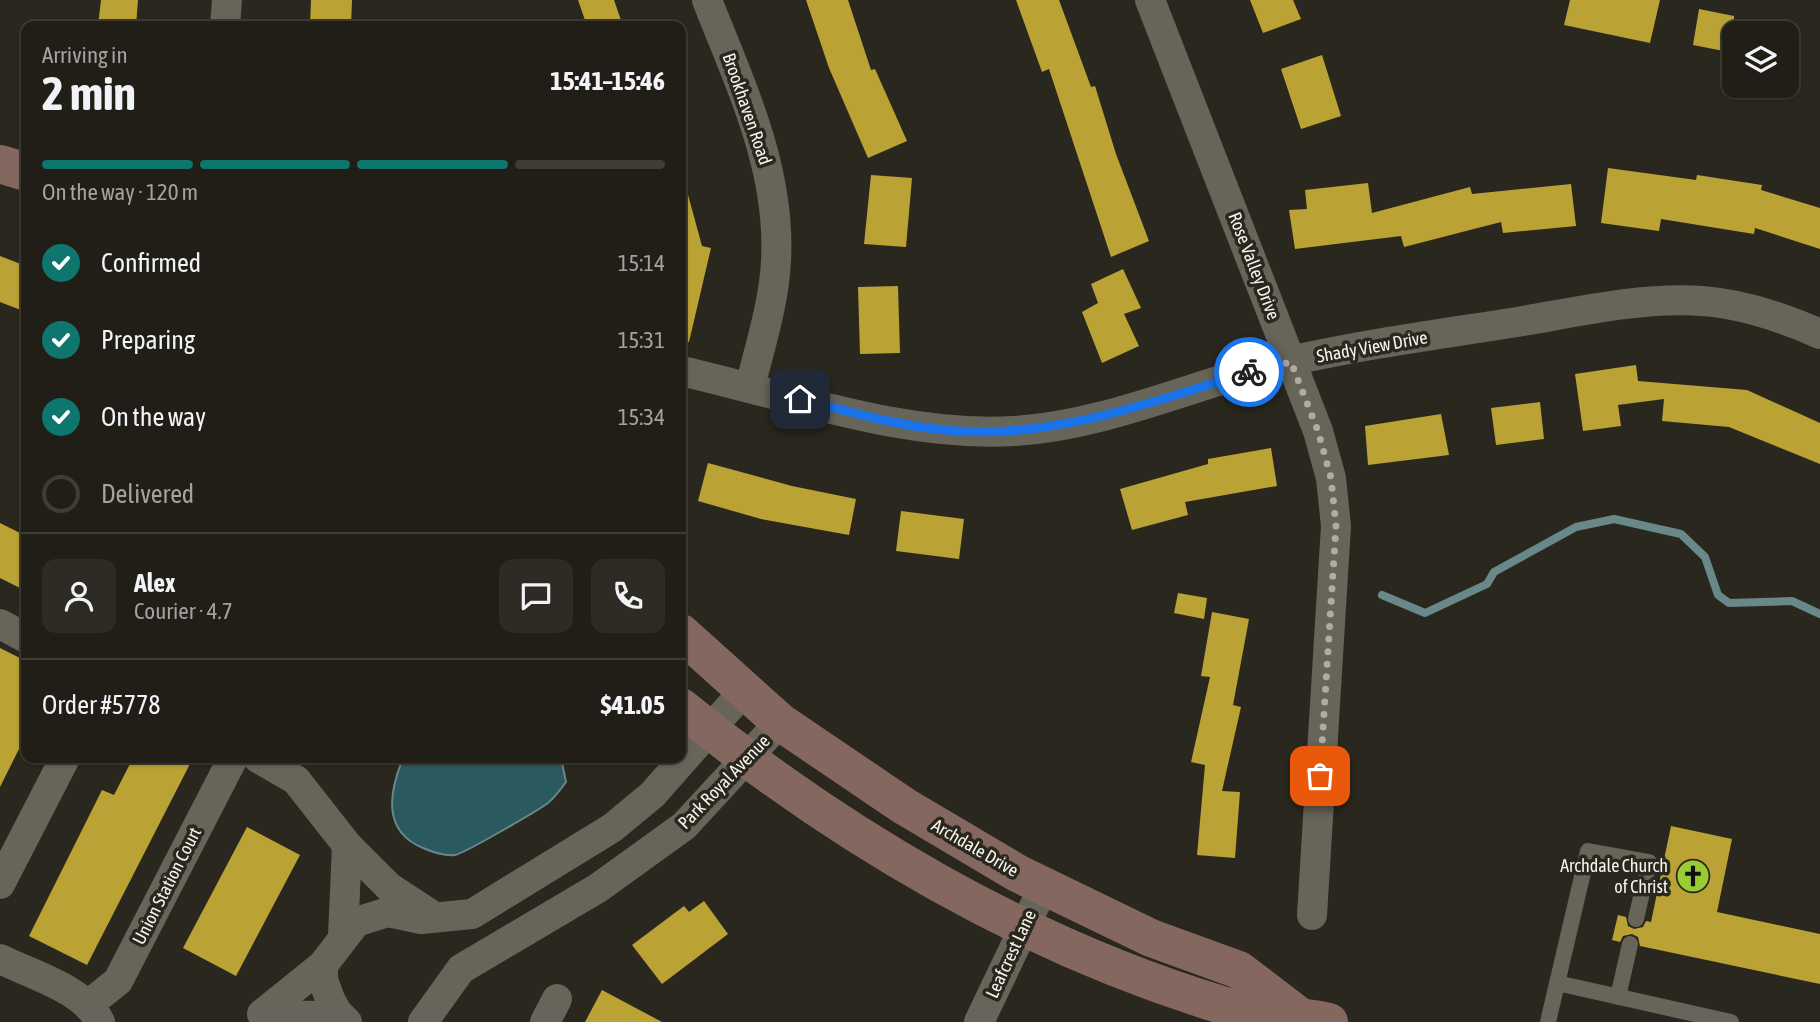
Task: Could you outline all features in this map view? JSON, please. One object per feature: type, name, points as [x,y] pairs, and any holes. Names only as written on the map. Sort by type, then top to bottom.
[{"type":"street","points":[[225,21],[227,0]]},
{"type":"street","name":"Brookhaven Road","points":[[707,0],[761,139],[776,212],[773,289],[750,387]]},
{"type":"street","name":"Rose Valley Drive","points":[[1150,0],[1318,431],[1331,478],[1336,526],[1312,915]]},
{"type":"street","points":[[0,164],[21,170]]},
{"type":"street","name":"Shady View Drive","points":[[686,372],[900,424],[957,431],[1015,431],[1072,423],[1291,362],[1380,344],[1650,301],[1703,301],[1755,309],[1820,334]]},
{"type":"street","points":[[0,624],[21,635]]},
{"type":"street","name":"Archdale Drive","points":[[686,638],[780,722],[904,806],[1044,886],[1151,938],[1240,970],[1314,1018]]},
{"type":"street","points":[[686,759],[744,691]]},
{"type":"street","name":"Archdale Drive","points":[[686,711],[711,732],[833,818],[1022,927],[1129,974],[1228,1007],[1314,1018]]},
{"type":"street","name":"Park Royal Avenue","points":[[425,1021],[461,969],[598,888],[684,826],[780,722]]},
{"type":"street","points":[[0,884],[62,763]]},
{"type":"street","name":"Union Station Court","points":[[95,1013],[118,981],[230,763]]},
{"type":"street","points":[[267,763],[296,780],[347,845],[389,887],[436,918]]},
{"type":"street","points":[[251,1018],[323,965],[356,922],[388,912],[421,919],[472,914],[612,828],[652,795],[682,763]]},
{"type":"street","points":[[343,937],[347,845]]},
{"type":"street","points":[[575,850],[598,888]]},
{"type":"street","name":"Leafcrest Lane","points":[[979,1022],[1022,927],[1044,886]]},
{"type":"street","points":[[0,959],[95,1013]]},
{"type":"street","points":[[323,965],[326,989],[344,1019]]},
{"type":"street","points":[[251,1018],[344,1019]]},
{"type":"lane","points":[[1548,1022],[1588,851],[1649,862],[1636,919]]},
{"type":"lane","points":[[1618,997],[1630,944]]},
{"type":"lane","points":[[1558,983],[1731,1022]]},
{"type":"water","points":[[401,763],[562,763],[566,782],[548,803],[455,855],[427,849],[410,841],[401,832],[392,810]]},
{"type":"building","points":[[101,0],[138,0],[136,21],[99,21]]},
{"type":"building","points":[[311,0],[352,0],[351,21],[310,21]]},
{"type":"building","points":[[578,0],[614,0],[621,21],[585,21]]},
{"type":"building","points":[[806,0],[848,0],[871,70],[875,69],[907,141],[868,158],[829,68]]},
{"type":"building","points":[[1016,0],[1059,0],[1091,87],[1095,86],[1116,154],[1149,241],[1111,257],[1049,69],[1042,72]]},
{"type":"building","points":[[1250,0],[1293,0],[1301,19],[1263,33]]},
{"type":"building","points":[[1570,0],[1660,0],[1650,43],[1564,25]]},
{"type":"building","points":[[1699,9],[1734,16],[1734,21],[1722,21],[1722,51],[1693,45]]},
{"type":"building","points":[[1322,55],[1341,116],[1301,129],[1281,69]]},
{"type":"building","points":[[1608,168],[1696,180],[1697,175],[1762,185],[1761,190],[1820,208],[1820,249],[1755,228],[1754,234],[1661,219],[1659,231],[1601,223]]},
{"type":"building","points":[[871,175],[912,178],[906,247],[864,244]]},
{"type":"building","points":[[1368,183],[1372,213],[1470,187],[1472,194],[1571,184],[1576,226],[1503,233],[1501,222],[1404,247],[1401,236],[1295,249],[1289,210],[1307,209],[1305,190]]},
{"type":"building","points":[[686,191],[702,246],[711,248],[689,342],[686,342]]},
{"type":"building","points":[[0,256],[21,264],[21,310],[0,302]]},
{"type":"building","points":[[1123,269],[1141,308],[1124,314],[1139,346],[1102,363],[1082,312],[1098,303],[1091,284]]},
{"type":"building","points":[[898,286],[900,353],[860,354],[858,287]]},
{"type":"building","points":[[1636,365],[1638,381],[1747,390],[1820,423],[1820,464],[1729,427],[1662,421],[1664,399],[1618,405],[1621,426],[1583,431],[1575,374]]},
{"type":"building","points":[[1540,402],[1544,439],[1496,445],[1491,408]]},
{"type":"building","points":[[1441,414],[1449,455],[1368,465],[1365,426]]},
{"type":"building","points":[[1271,448],[1277,486],[1185,502],[1188,515],[1132,530],[1120,489],[1208,464],[1208,459]]},
{"type":"building","points":[[708,463],[792,486],[856,499],[849,535],[761,519],[698,501]]},
{"type":"building","points":[[901,511],[964,519],[959,559],[896,551]]},
{"type":"building","points":[[0,523],[21,534],[21,588],[0,578]]},
{"type":"building","points":[[1178,593],[1207,598],[1204,619],[1174,613]]},
{"type":"building","points":[[1212,612],[1249,619],[1233,705],[1241,707],[1222,791],[1240,792],[1235,858],[1197,855],[1205,765],[1191,762],[1210,677],[1201,676]]},
{"type":"building","points":[[0,648],[21,658],[21,745],[0,787]]},
{"type":"building","points":[[130,763],[190,763],[87,965],[29,936],[102,790],[114,795]]},
{"type":"building","name":"Archdale Church of Christ","points":[[1671,826],[1732,839],[1717,912],[1820,934],[1820,984],[1640,946],[1638,937],[1632,934],[1623,936],[1620,942],[1612,940],[1618,915],[1626,917],[1628,926],[1634,929],[1643,927],[1646,921],[1651,922]]},
{"type":"building","points":[[247,827],[300,855],[236,976],[183,948]]},
{"type":"building","points":[[704,901],[728,934],[662,984],[632,945],[684,906],[689,912]]},
{"type":"building","points":[[602,990],[662,1022],[585,1022]]},
{"type":"waterway","points":[[1382,595],[1425,613],[1487,584],[1494,572],[1576,527],[1614,519],[1681,534],[1705,557],[1718,595],[1729,603],[1792,601],[1820,614]]},
{"type":"way so far","points":[[1249,372],[1291,362],[1318,431],[1331,478],[1336,526],[1320,776]]},
{"type":"place","name":"Archdale Church of Christ","points":[[1693,876]]},
{"type":"route","points":[[800,399],[900,424],[957,431],[1015,431],[1072,423],[1249,372]]}]
